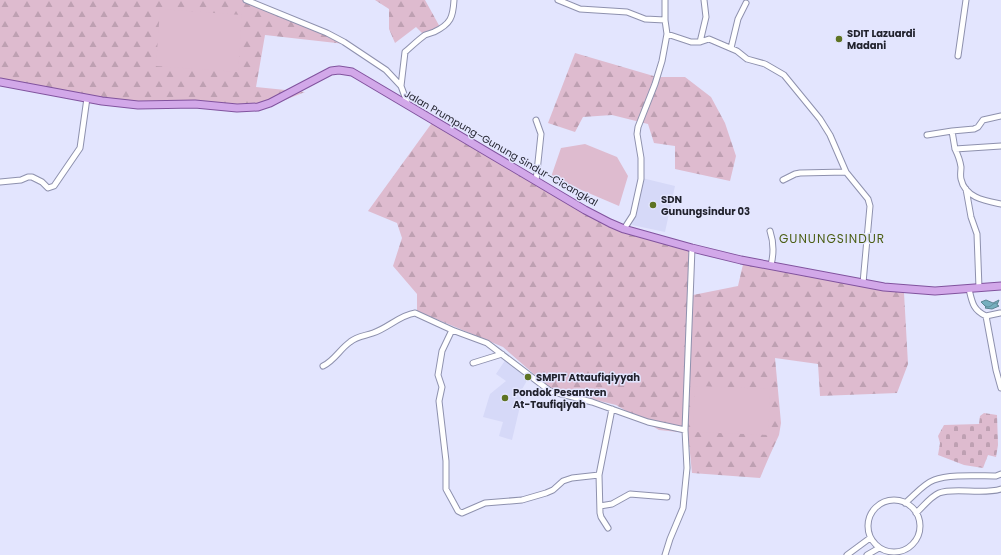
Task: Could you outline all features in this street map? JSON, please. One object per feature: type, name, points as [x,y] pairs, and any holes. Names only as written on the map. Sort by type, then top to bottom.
[{"type":"main road","name":"Jalan Prumpung–Gunung Sindur–Cicangkal","points":[[0,82],[87,98],[138,105],[195,104],[237,108],[258,107],[270,103],[331,71],[339,70],[352,72],[598,217],[624,228],[692,248],[741,260],[884,288],[924,291],[1001,286]]},
{"type":"street","points":[[246,0],[327,33],[344,42],[386,70],[401,86],[408,106]]},
{"type":"street","points":[[401,86],[405,52],[426,35],[444,26],[452,18],[454,0]]},
{"type":"street","points":[[558,0],[580,9],[627,12],[645,19],[665,20]]},
{"type":"street","points":[[624,228],[633,215],[641,179],[641,158],[637,134],[638,127],[655,84],[662,61],[667,34],[665,0]]},
{"type":"street","points":[[700,42],[706,17],[704,0]]},
{"type":"street","points":[[958,56],[966,0]]},
{"type":"street","points":[[731,48],[738,19],[746,3]]},
{"type":"street","points":[[667,34],[691,42],[700,42],[709,39],[737,50],[747,58],[765,64],[784,75],[820,119],[830,135],[846,172],[868,199],[870,206],[863,283]]},
{"type":"street","points":[[0,182],[22,180],[32,177],[42,182],[48,188],[54,186],[80,148],[87,98]]},
{"type":"street","points":[[927,135],[974,129],[978,127],[983,120],[1001,116]]},
{"type":"street","points":[[536,120],[541,134],[536,181]]},
{"type":"street","points":[[952,131],[955,149],[960,159],[961,179],[966,189],[971,217],[977,234],[979,288]]},
{"type":"street","points":[[955,149],[1001,146]]},
{"type":"street","points":[[783,180],[800,173],[846,172]]},
{"type":"street","points":[[966,189],[981,200],[1001,204]]},
{"type":"street","points":[[770,231],[774,242],[774,255],[771,265]]},
{"type":"street","points":[[665,555],[683,508],[685,496],[687,468],[685,430],[692,248]]},
{"type":"street","points":[[969,289],[972,301],[978,312],[986,316],[1001,314]]},
{"type":"street","points":[[323,366],[329,363],[352,341],[379,330],[409,314],[415,313],[452,330],[487,342],[550,391],[592,402],[648,422],[685,430]]},
{"type":"street","points":[[986,316],[996,370],[1001,388]]},
{"type":"street","points":[[452,330],[442,351],[438,375],[442,387],[439,401],[446,461],[446,489],[458,511],[462,513],[485,503],[522,500],[553,490],[563,481],[572,478],[599,476]]},
{"type":"street","points":[[473,363],[502,354]]},
{"type":"street","points":[[608,528],[601,517],[599,476],[612,409]]},
{"type":"street","points":[[905,503],[932,480],[944,477],[996,476],[1001,474]]},
{"type":"street","points":[[916,513],[939,493],[946,491],[985,491],[1001,489]]},
{"type":"street","points":[[600,506],[612,504],[630,494],[667,497]]},
{"type":"street","points":[[891,501],[905,503],[916,513],[919,527],[918,534],[911,545],[899,552],[885,551],[879,548],[870,538],[868,526],[869,519],[877,506],[891,501]]},
{"type":"street","points":[[847,555],[870,538]]},
{"type":"street","points":[[867,555],[879,548]]},
{"type":"shaded area","name":"SDN Gunungsindur 03","points":[[642,178],[675,186],[665,232],[632,225]]},
{"type":"shaded area","name":"Pondok Pesantren At-Taufiqiyah","points":[[506,359],[529,377],[521,391],[521,402],[512,440],[499,436],[503,422],[483,417],[490,394],[506,381],[496,374]]},
{"type":"green space","points":[[0,0],[243,0],[306,24],[345,44],[265,35],[256,87],[305,92],[272,105],[233,111],[119,102],[0,80]]},
{"type":"green space","points":[[375,0],[425,0],[441,29],[424,35],[416,27],[395,43],[389,29],[389,9]]},
{"type":"green space","points":[[160,9],[242,15],[238,72],[156,66]]},
{"type":"green space","points":[[575,53],[657,77],[685,77],[711,97],[725,123],[736,156],[730,181],[675,169],[675,146],[654,143],[648,124],[612,115],[583,117],[575,132],[548,123]]},
{"type":"green space","points":[[434,120],[619,226],[695,247],[693,295],[738,286],[744,260],[904,293],[908,364],[897,393],[820,396],[818,364],[775,358],[781,423],[779,435],[760,478],[692,473],[688,433],[659,430],[616,405],[551,389],[503,347],[417,311],[417,294],[393,266],[402,238],[397,223],[368,211]]},
{"type":"green space","points":[[585,144],[617,157],[628,176],[619,206],[551,177],[561,148]]},
{"type":"green space","points":[[695,386],[770,389],[768,435],[693,432]]},
{"type":"green space","points":[[984,413],[997,415],[998,445],[996,457],[988,455],[983,468],[964,465],[938,455],[940,443],[938,436],[944,425],[979,424],[980,416]]},
{"type":"water","points":[[986,300],[993,303],[999,300],[997,305],[999,306],[992,309],[985,308],[986,307],[981,302]]},
{"type":"place","name":"SDIT Lazuardi Madani","points":[[839,39]]},
{"type":"place","name":"SDN Gunungsindur 03","points":[[653,205]]},
{"type":"place","name":"SMPIT Attaufiqiyyah","points":[[528,377]]},
{"type":"place","name":"Pondok Pesantren At-Taufiqiyah","points":[[505,398]]},
{"type":"district","name":"GUNUNGSINDUR","points":[[832,238]]}]
